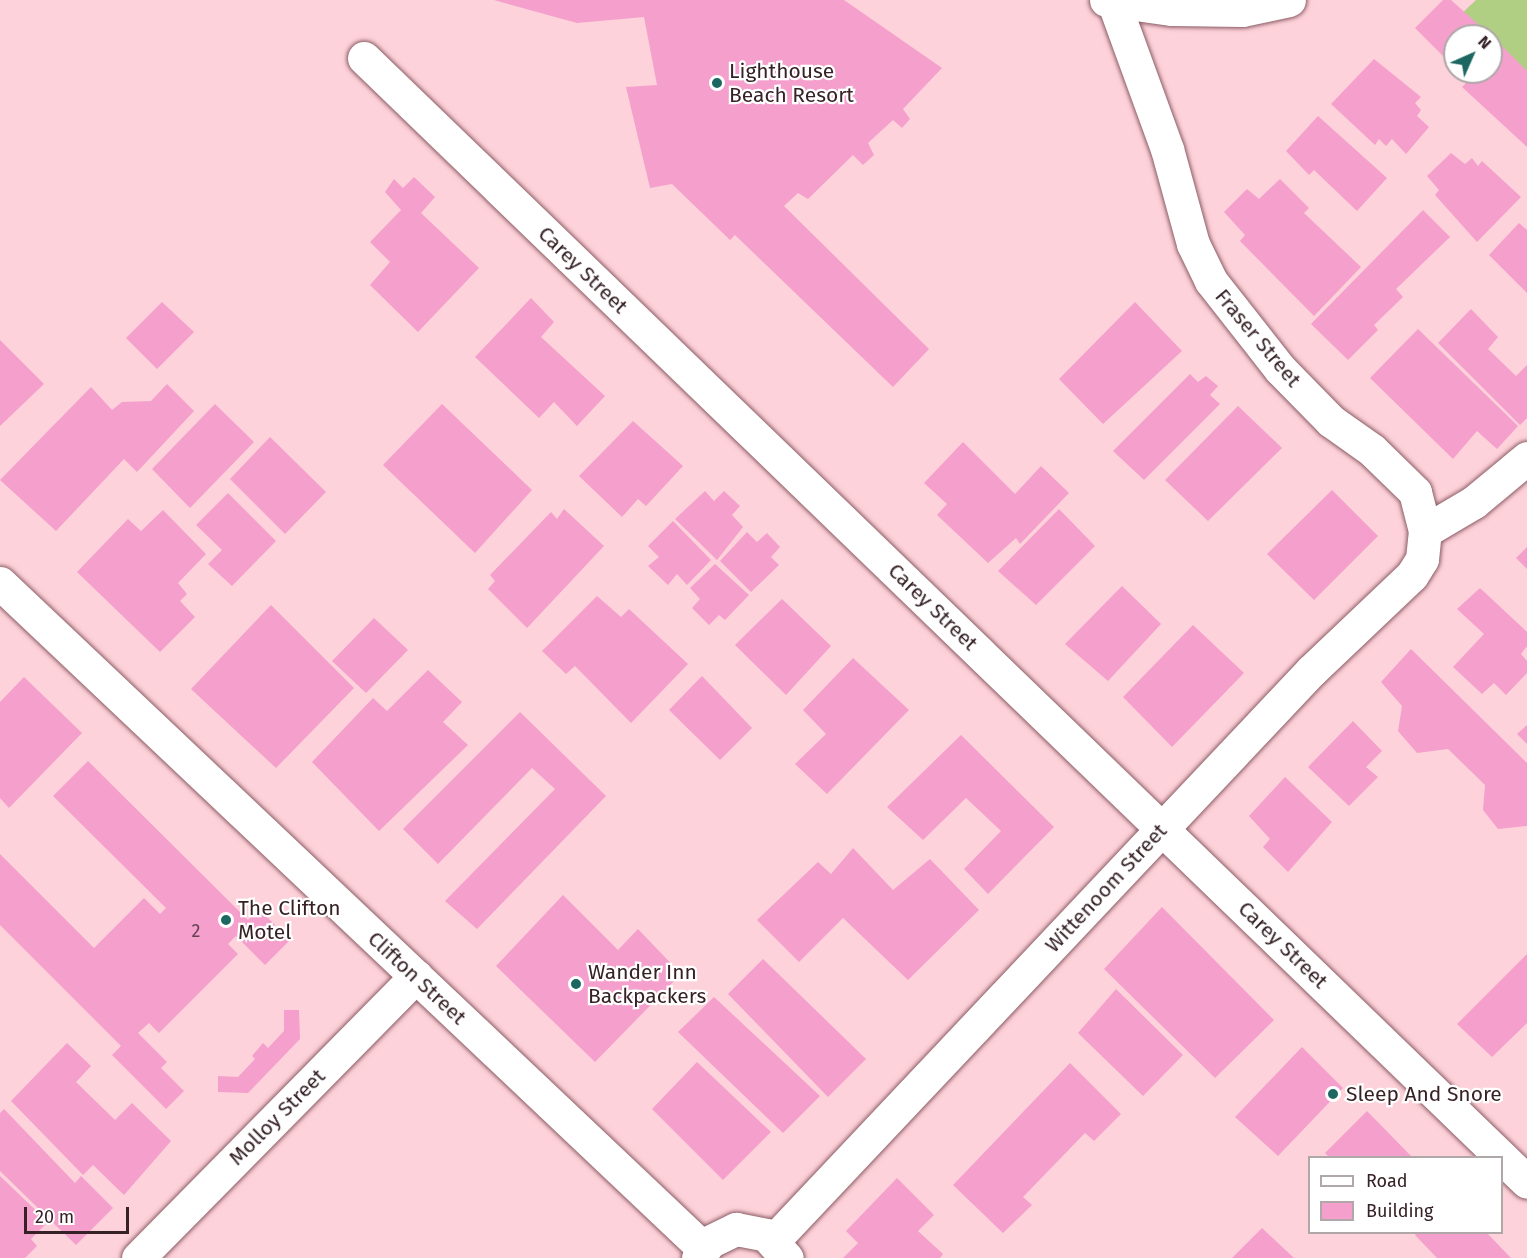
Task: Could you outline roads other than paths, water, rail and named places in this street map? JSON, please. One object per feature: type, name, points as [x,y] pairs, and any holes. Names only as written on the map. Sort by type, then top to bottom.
[{"type":"street","points":[[1110,1],[1172,9],[1242,10],[1289,0]]},
{"type":"street","name":"Fraser Street","points":[[1110,1],[1167,149],[1193,244],[1211,282],[1287,376],[1331,421],[1380,456],[1415,492],[1425,531]]},
{"type":"street","name":"Carey Street","points":[[364,58],[1500,1156]]},
{"type":"street","points":[[1425,531],[1474,502],[1527,458]]},
{"type":"street","name":"Wittenoom Street","points":[[780,1249],[1163,828],[1311,671],[1412,575],[1422,559],[1425,531]]},
{"type":"street","name":"Clifton Street","points":[[0,583],[416,976],[701,1254]]},
{"type":"street","name":"Molloy Street","points":[[138,1258],[416,976]]},
{"type":"street","name":"Carey Street","points":[[1503,1159],[1527,1182]]},
{"type":"street","points":[[701,1254],[721,1233],[736,1229],[751,1230],[780,1249]]},
{"type":"place","name":"Lighthouse Beach Resort","points":[[717,83]]},
{"type":"place","name":"The Clifton Motel","points":[[226,920]]},
{"type":"place","name":"Wander Inn Backpackers","points":[[576,984]]},
{"type":"place","name":"Sleep And Snore","points":[[1333,1094]]}]
